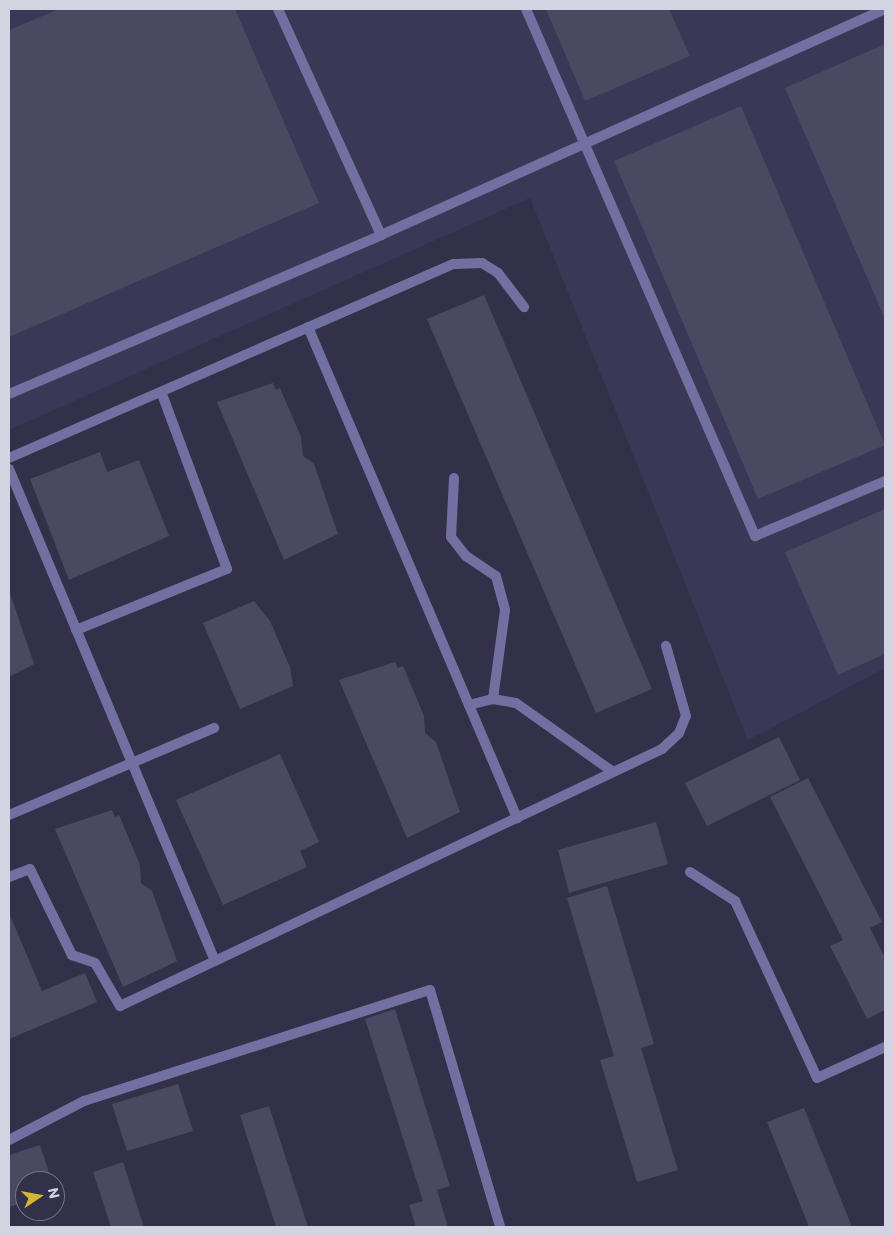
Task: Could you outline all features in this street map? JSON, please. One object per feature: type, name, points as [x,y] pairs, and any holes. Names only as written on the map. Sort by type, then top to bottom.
[{"type":"street","points":[[278,9],[381,235]]},
{"type":"street","points":[[526,9],[755,536],[885,482]]},
{"type":"street","points":[[9,394],[381,235],[885,9]]},
{"type":"street","points":[[9,458],[454,264],[470,262],[498,274],[524,307]]},
{"type":"street","points":[[308,327],[517,818]]},
{"type":"street","points":[[76,630],[227,569],[161,392]]},
{"type":"street","points":[[9,470],[215,961]]},
{"type":"street","points":[[454,478],[451,537],[466,556],[496,576],[505,610],[493,699]]},
{"type":"street","points":[[9,877],[30,869],[72,955],[95,963],[120,1006],[662,749],[679,733],[686,716],[666,646]]},
{"type":"street","points":[[469,705],[493,699],[516,703],[613,772]]},
{"type":"street","points":[[9,816],[214,728]]},
{"type":"street","points":[[690,872],[735,901],[817,1078],[885,1046]]},
{"type":"street","points":[[9,1140],[84,1100],[430,990],[500,1227]]},
{"type":"shaded area","points":[[9,9],[885,9],[885,668],[748,740],[530,198],[9,430]]},
{"type":"building","points":[[59,9],[235,9],[319,203],[9,337],[9,30]]},
{"type":"building","points":[[546,9],[669,9],[690,56],[585,101]]},
{"type":"building","points":[[885,44],[885,319],[785,88]]},
{"type":"building","points":[[741,106],[885,445],[758,499],[614,161]]},
{"type":"building","points":[[484,295],[652,689],[596,713],[427,319]]},
{"type":"building","points":[[273,383],[276,390],[280,388],[301,437],[303,456],[314,464],[338,534],[284,560],[217,402]]},
{"type":"building","points":[[100,452],[107,472],[139,460],[169,536],[69,580],[30,479]]},
{"type":"building","points":[[885,509],[885,654],[838,675],[785,552]]},
{"type":"building","points":[[9,590],[34,664],[9,677]]},
{"type":"building","points":[[254,601],[270,621],[290,667],[293,686],[240,709],[203,623]]},
{"type":"building","points":[[395,662],[398,668],[403,666],[424,716],[425,733],[436,742],[460,812],[407,838],[339,680]]},
{"type":"building","points":[[779,737],[800,780],[707,826],[685,783]]},
{"type":"building","points":[[280,754],[319,842],[300,851],[307,867],[223,905],[176,800]]},
{"type":"building","points":[[808,778],[882,922],[870,928],[885,958],[885,1010],[867,1019],[830,946],[843,940],[770,797]]},
{"type":"building","points":[[112,810],[115,817],[119,815],[140,865],[141,883],[152,891],[177,961],[123,987],[55,829]]},
{"type":"building","points":[[656,822],[668,864],[569,893],[558,850]]},
{"type":"building","points":[[607,886],[654,1044],[641,1048],[678,1170],[637,1182],[600,1060],[614,1056],[567,898]]},
{"type":"building","points":[[9,913],[42,991],[85,973],[97,1002],[9,1039]]},
{"type":"building","points":[[395,1009],[450,1186],[437,1190],[448,1227],[416,1227],[409,1205],[423,1201],[365,1019]]},
{"type":"building","points":[[178,1084],[193,1131],[127,1151],[112,1104]]},
{"type":"building","points":[[269,1106],[308,1227],[276,1227],[240,1115]]},
{"type":"building","points":[[804,1108],[852,1227],[809,1227],[767,1122]]},
{"type":"building","points":[[40,1145],[49,1171],[15,1171],[15,1205],[9,1207],[9,1155]]},
{"type":"building","points":[[123,1162],[144,1227],[111,1227],[93,1172]]}]
